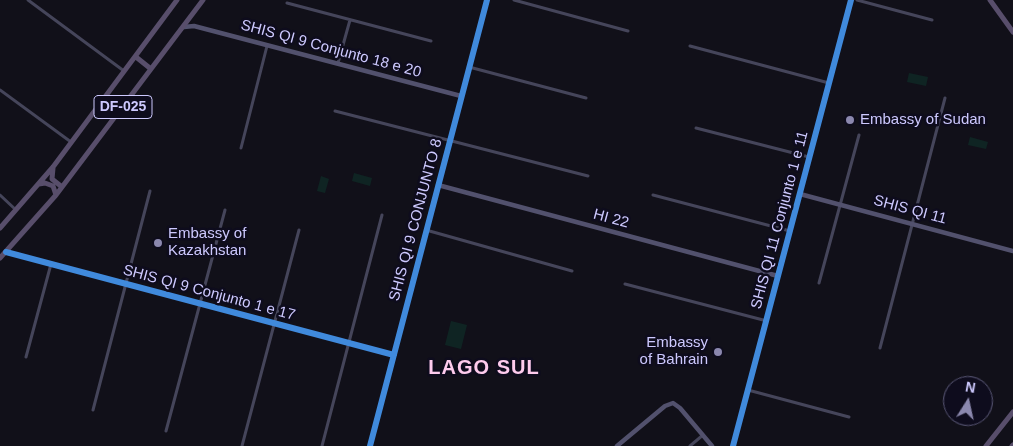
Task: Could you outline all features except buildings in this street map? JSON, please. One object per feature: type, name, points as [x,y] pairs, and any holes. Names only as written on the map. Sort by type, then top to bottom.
[{"type":"main road","name":"DF-025","points":[[0,228],[53,167],[136,57],[176,0]]},
{"type":"main road","name":"DF-025","points":[[0,258],[56,195],[203,0]]},
{"type":"main road","points":[[990,0],[1013,32]]},
{"type":"main road","points":[[136,57],[151,68]]},
{"type":"main road","points":[[53,167],[52,179],[62,187]]},
{"type":"main road","points":[[38,185],[45,183],[53,186],[56,195]]},
{"type":"main road","points":[[986,446],[1013,412]]},
{"type":"main road","points":[[1006,420],[1013,421]]},
{"type":"street","points":[[28,0],[124,72]]},
{"type":"street","name":"SHIS QI 9 CONJUNTO 8","points":[[370,446],[487,0]]},
{"type":"street","points":[[514,0],[628,31]]},
{"type":"street","name":"SHIS QI 11 Conjunto 1 e 11","points":[[733,446],[851,0]]},
{"type":"street","points":[[857,0],[932,20]]},
{"type":"street","points":[[287,3],[430,41]]},
{"type":"street","points":[[190,18],[194,26]]},
{"type":"street","points":[[338,63],[350,20]]},
{"type":"street","name":"SHIS QI 9 Conjunto 18 e 20","points":[[184,27],[194,26],[462,96]]},
{"type":"street","points":[[240,148],[267,46]]},
{"type":"street","points":[[690,46],[829,83]]},
{"type":"street","points":[[469,67],[586,98]]},
{"type":"street","points":[[0,90],[72,142]]},
{"type":"street","points":[[880,348],[945,98]]},
{"type":"street","points":[[335,111],[588,176]]},
{"type":"street","points":[[696,128],[809,157]]},
{"type":"street","points":[[820,283],[859,135]]},
{"type":"street","name":"HI 22","points":[[438,186],[778,276]]},
{"type":"street","points":[[93,410],[150,191]]},
{"type":"street","name":"SHIS QI 11","points":[[800,194],[1013,251]]},
{"type":"street","points":[[0,195],[17,210]]},
{"type":"street","points":[[653,195],[790,231]]},
{"type":"street","points":[[166,431],[225,210]]},
{"type":"street","points":[[322,446],[382,215]]},
{"type":"street","points":[[242,446],[299,230]]},
{"type":"street","points":[[426,230],[572,271]]},
{"type":"street","points":[[12,246],[18,254]]},
{"type":"street","name":"SHIS QI 9 Conjunto 1 e 17","points":[[6,252],[394,355]]},
{"type":"street","points":[[26,357],[51,264]]},
{"type":"street","points":[[625,284],[766,321]]},
{"type":"street","points":[[747,390],[849,417]]},
{"type":"street","points":[[617,446],[665,406],[673,403],[680,408],[712,446]]},
{"type":"street","points":[[690,446],[703,435]]},
{"type":"green space","points":[[909,73],[928,77],[926,86],[907,82]]},
{"type":"green space","points":[[970,137],[988,142],[986,149],[968,145]]},
{"type":"green space","points":[[354,173],[372,178],[370,186],[352,181]]},
{"type":"green space","points":[[321,176],[329,179],[325,193],[317,191]]},
{"type":"green space","points":[[451,321],[467,325],[461,349],[445,345]]},
{"type":"cycle path","points":[[370,446],[487,0]]},
{"type":"cycle path","points":[[733,446],[851,0]]},
{"type":"cycle path","points":[[6,252],[394,355]]},
{"type":"place","name":"Embassy of Sudan","points":[[850,120]]},
{"type":"place","name":"Embassy of Kazakhstan","points":[[158,243]]},
{"type":"place","name":"Embassy of Bahrain","points":[[718,352]]},
{"type":"district","name":"LAGO SUL","points":[[484,368]]}]
